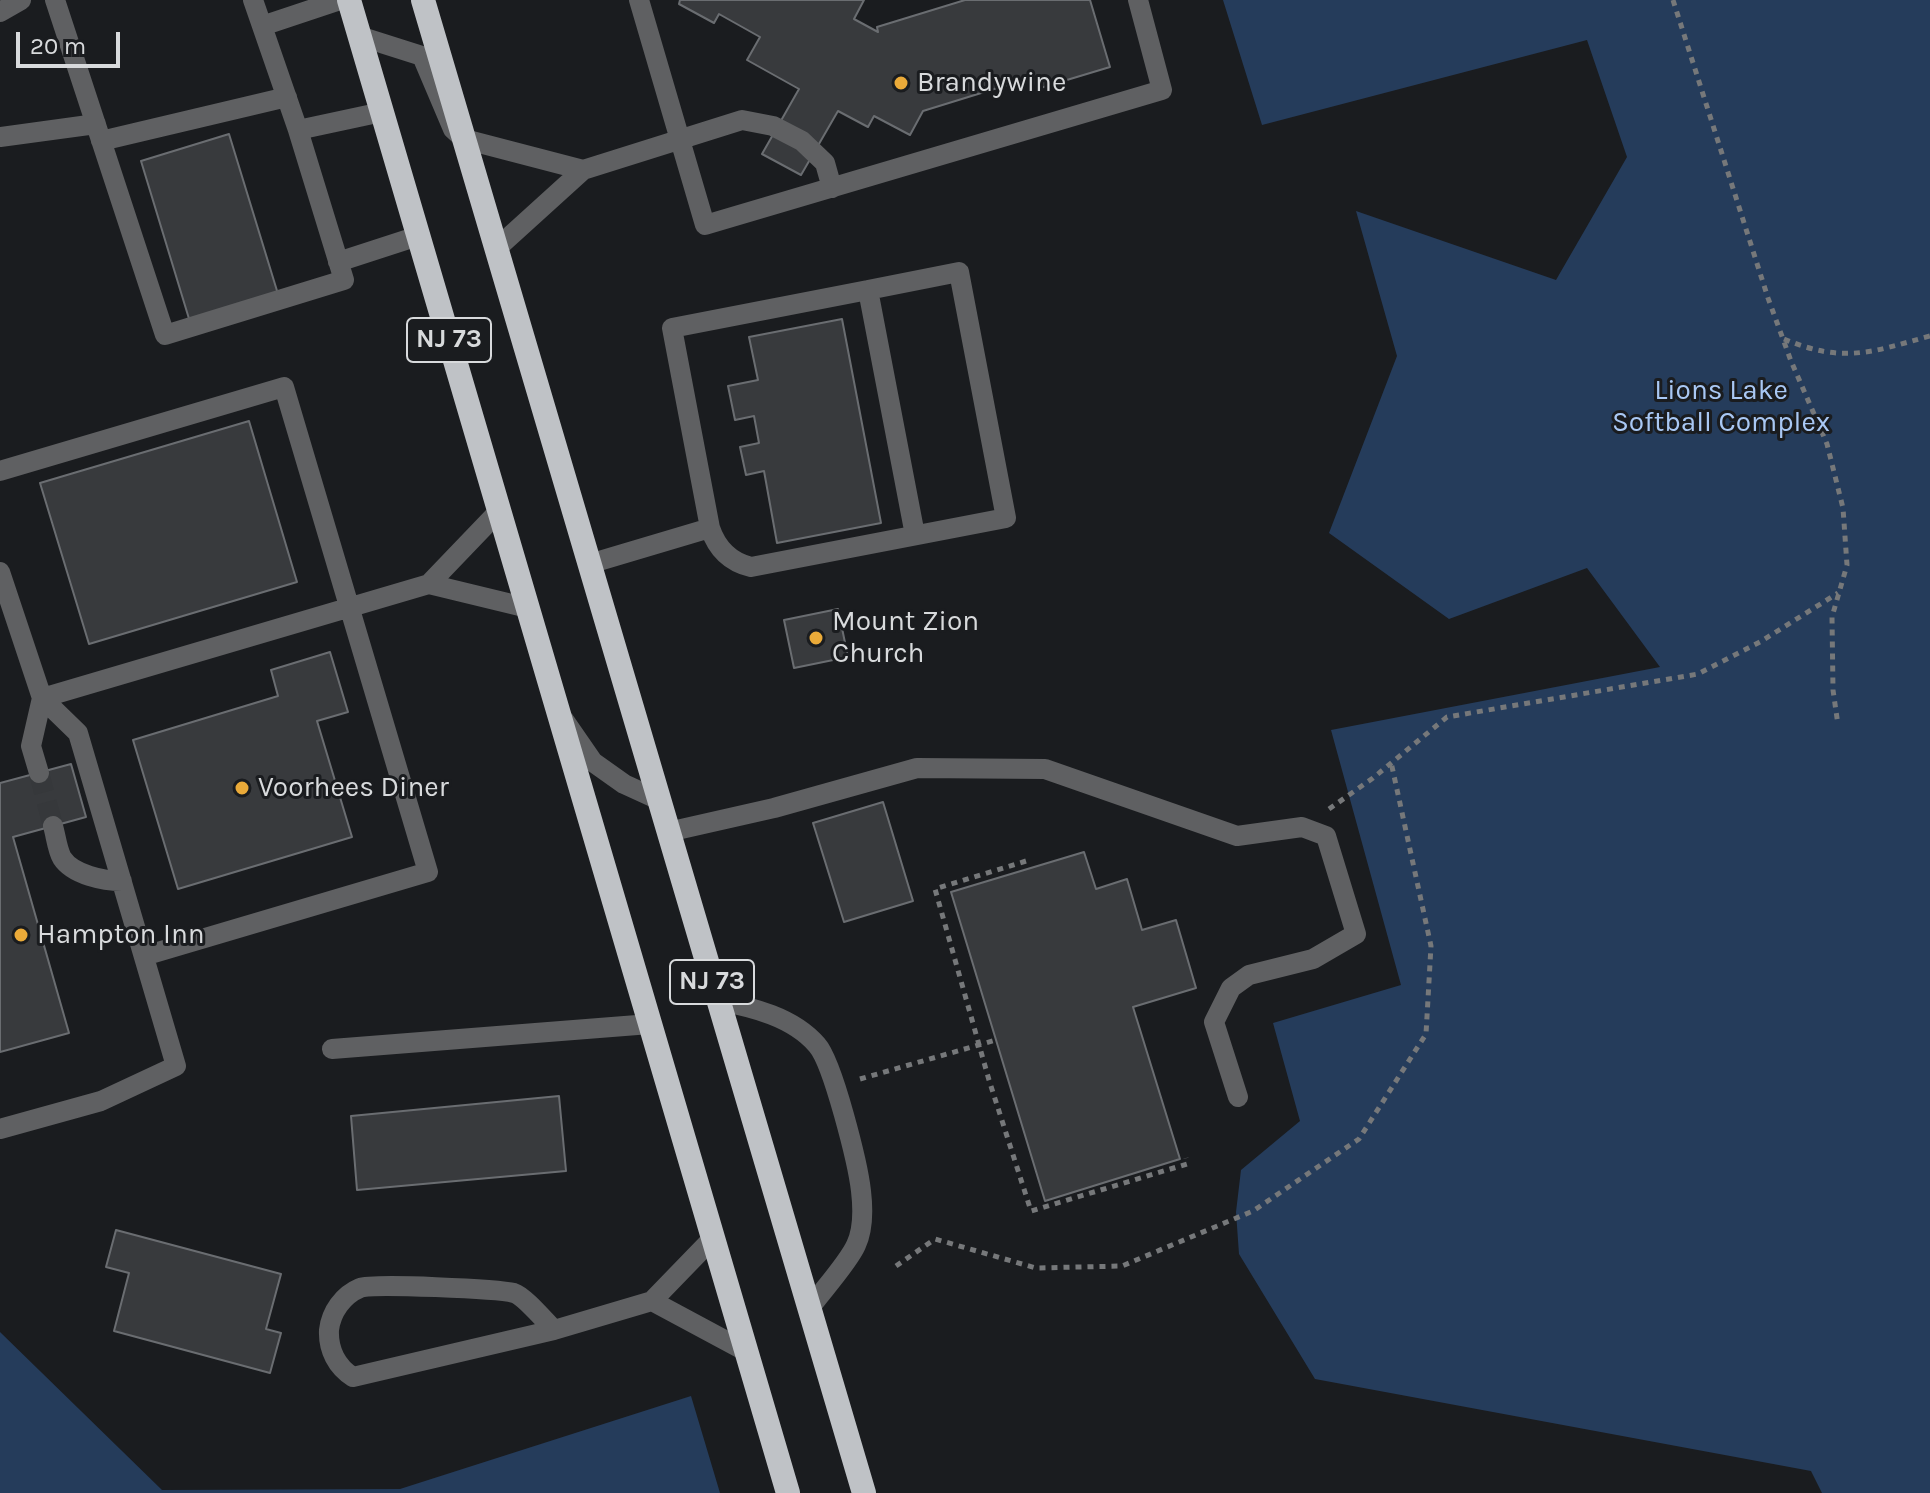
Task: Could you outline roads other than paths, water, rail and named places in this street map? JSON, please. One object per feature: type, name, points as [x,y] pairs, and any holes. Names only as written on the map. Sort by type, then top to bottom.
[{"type":"highway","name":"NJ 73","points":[[349,0],[788,1493]]},
{"type":"highway","name":"NJ 73","points":[[423,0],[864,1493]]},
{"type":"lane","points":[[0,12],[21,0]]},
{"type":"lane","points":[[55,0],[165,335],[344,280],[298,130],[253,0]]},
{"type":"lane","points":[[262,26],[340,0]]},
{"type":"lane","points":[[639,0],[705,225],[1162,90],[1138,0]]},
{"type":"lane","points":[[359,36],[422,56],[453,129],[464,139],[583,170]]},
{"type":"lane","points":[[0,137],[99,132],[287,97]]},
{"type":"lane","points":[[298,130],[382,112]]},
{"type":"lane","points":[[497,248],[583,170],[742,120],[773,126],[802,141],[825,163],[832,188]]},
{"type":"lane","points":[[338,262],[418,236]]},
{"type":"lane","points":[[959,272],[1006,518],[751,567],[725,554],[710,528],[672,328],[959,272]]},
{"type":"lane","points":[[868,290],[915,535]]},
{"type":"lane","points":[[0,471],[284,387],[350,607],[428,872],[144,956]]},
{"type":"lane","points":[[429,584],[499,511]]},
{"type":"lane","points":[[589,564],[710,528]]},
{"type":"lane","points":[[0,572],[42,698],[78,733],[176,1066],[101,1101],[0,1129]]},
{"type":"lane","points":[[42,698],[429,584],[528,608]]},
{"type":"lane","points":[[39,773],[31,746],[42,698]]},
{"type":"lane","points":[[558,710],[593,762],[624,784],[659,800],[657,795]]},
{"type":"lane","points":[[668,832],[774,808],[917,768],[1045,769],[1237,836],[1302,827],[1326,836],[1356,934],[1313,959],[1249,975],[1231,988],[1214,1022],[1238,1097]]},
{"type":"lane","points":[[53,826],[62,857],[67,862],[96,878],[122,881]]},
{"type":"lane","points":[[718,1001],[771,1014],[801,1031],[818,1046],[828,1066],[843,1115],[861,1190],[863,1223],[856,1246],[809,1309]]},
{"type":"lane","points":[[332,1049],[650,1024]]},
{"type":"lane","points":[[554,1330],[516,1293],[376,1285],[352,1293],[339,1304],[331,1319],[329,1335],[335,1359],[353,1377],[554,1330],[652,1301],[713,1238]]},
{"type":"lane","points":[[652,1301],[747,1352]]},
{"type":"tunnel","points":[[39,773],[53,826]]},
{"type":"place","name":"Brandywine","points":[[901,83]]},
{"type":"place","name":"Mount Zion Church","points":[[816,638]]},
{"type":"place","name":"Voorhees Diner","points":[[242,788]]},
{"type":"place","name":"Hampton Inn","points":[[21,935]]},
{"type":"park label","name":"Lions Lake Softball Complex","points":[[1721,407]]}]
